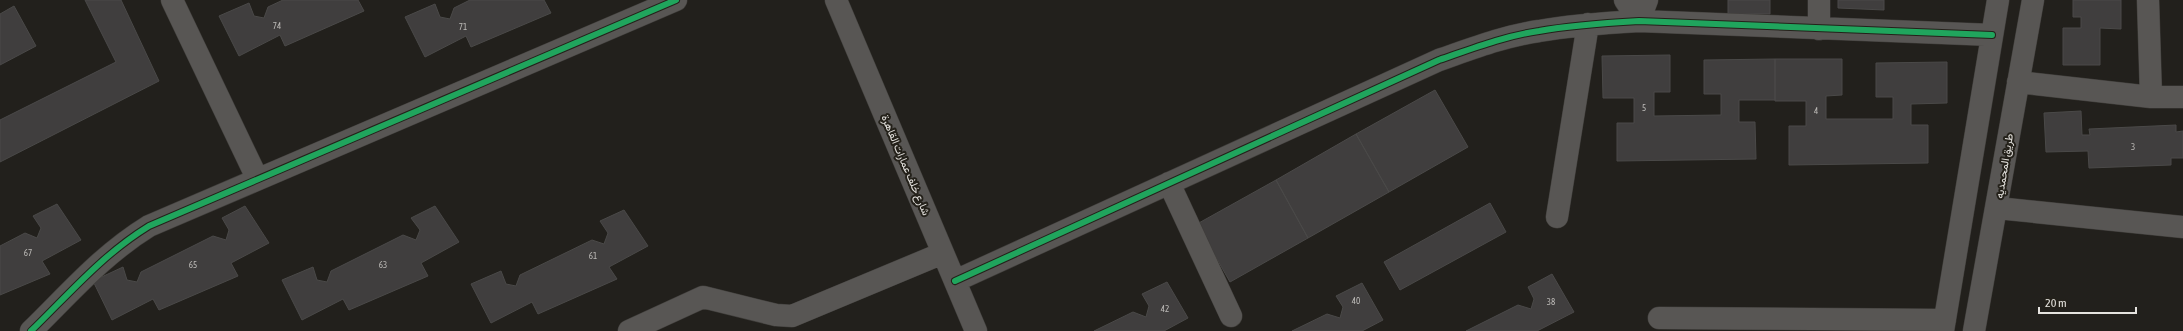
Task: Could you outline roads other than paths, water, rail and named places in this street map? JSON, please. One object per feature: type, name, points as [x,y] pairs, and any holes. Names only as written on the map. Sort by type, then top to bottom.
[{"type":"street","points":[[172,0],[257,178]]},
{"type":"street","points":[[31,331],[99,263],[123,242],[170,215],[676,0]]},
{"type":"street","name":"شارع خلف عمارات القاهرة","points":[[836,0],[976,331]]},
{"type":"street","points":[[1625,0],[1639,21]]},
{"type":"street","points":[[1639,21],[1647,0]]},
{"type":"street","points":[[1818,0],[1819,29]]},
{"type":"street","points":[[1659,318],[1944,326],[1998,0]]},
{"type":"street","name":"طريق المحمديه","points":[[1974,331],[2033,0]]},
{"type":"street","points":[[2148,0],[2151,97]]},
{"type":"street","points":[[955,281],[1439,60],[1488,43],[1530,32],[1588,24],[1639,21],[1992,35]]},
{"type":"street","points":[[1557,217],[1588,24]]},
{"type":"street","points":[[2018,82],[2151,97],[2183,97]]},
{"type":"street","points":[[1169,183],[1231,316]]},
{"type":"street","points":[[1997,208],[2183,227]]},
{"type":"street","points":[[629,331],[703,297],[776,316],[792,316],[944,253]]}]
